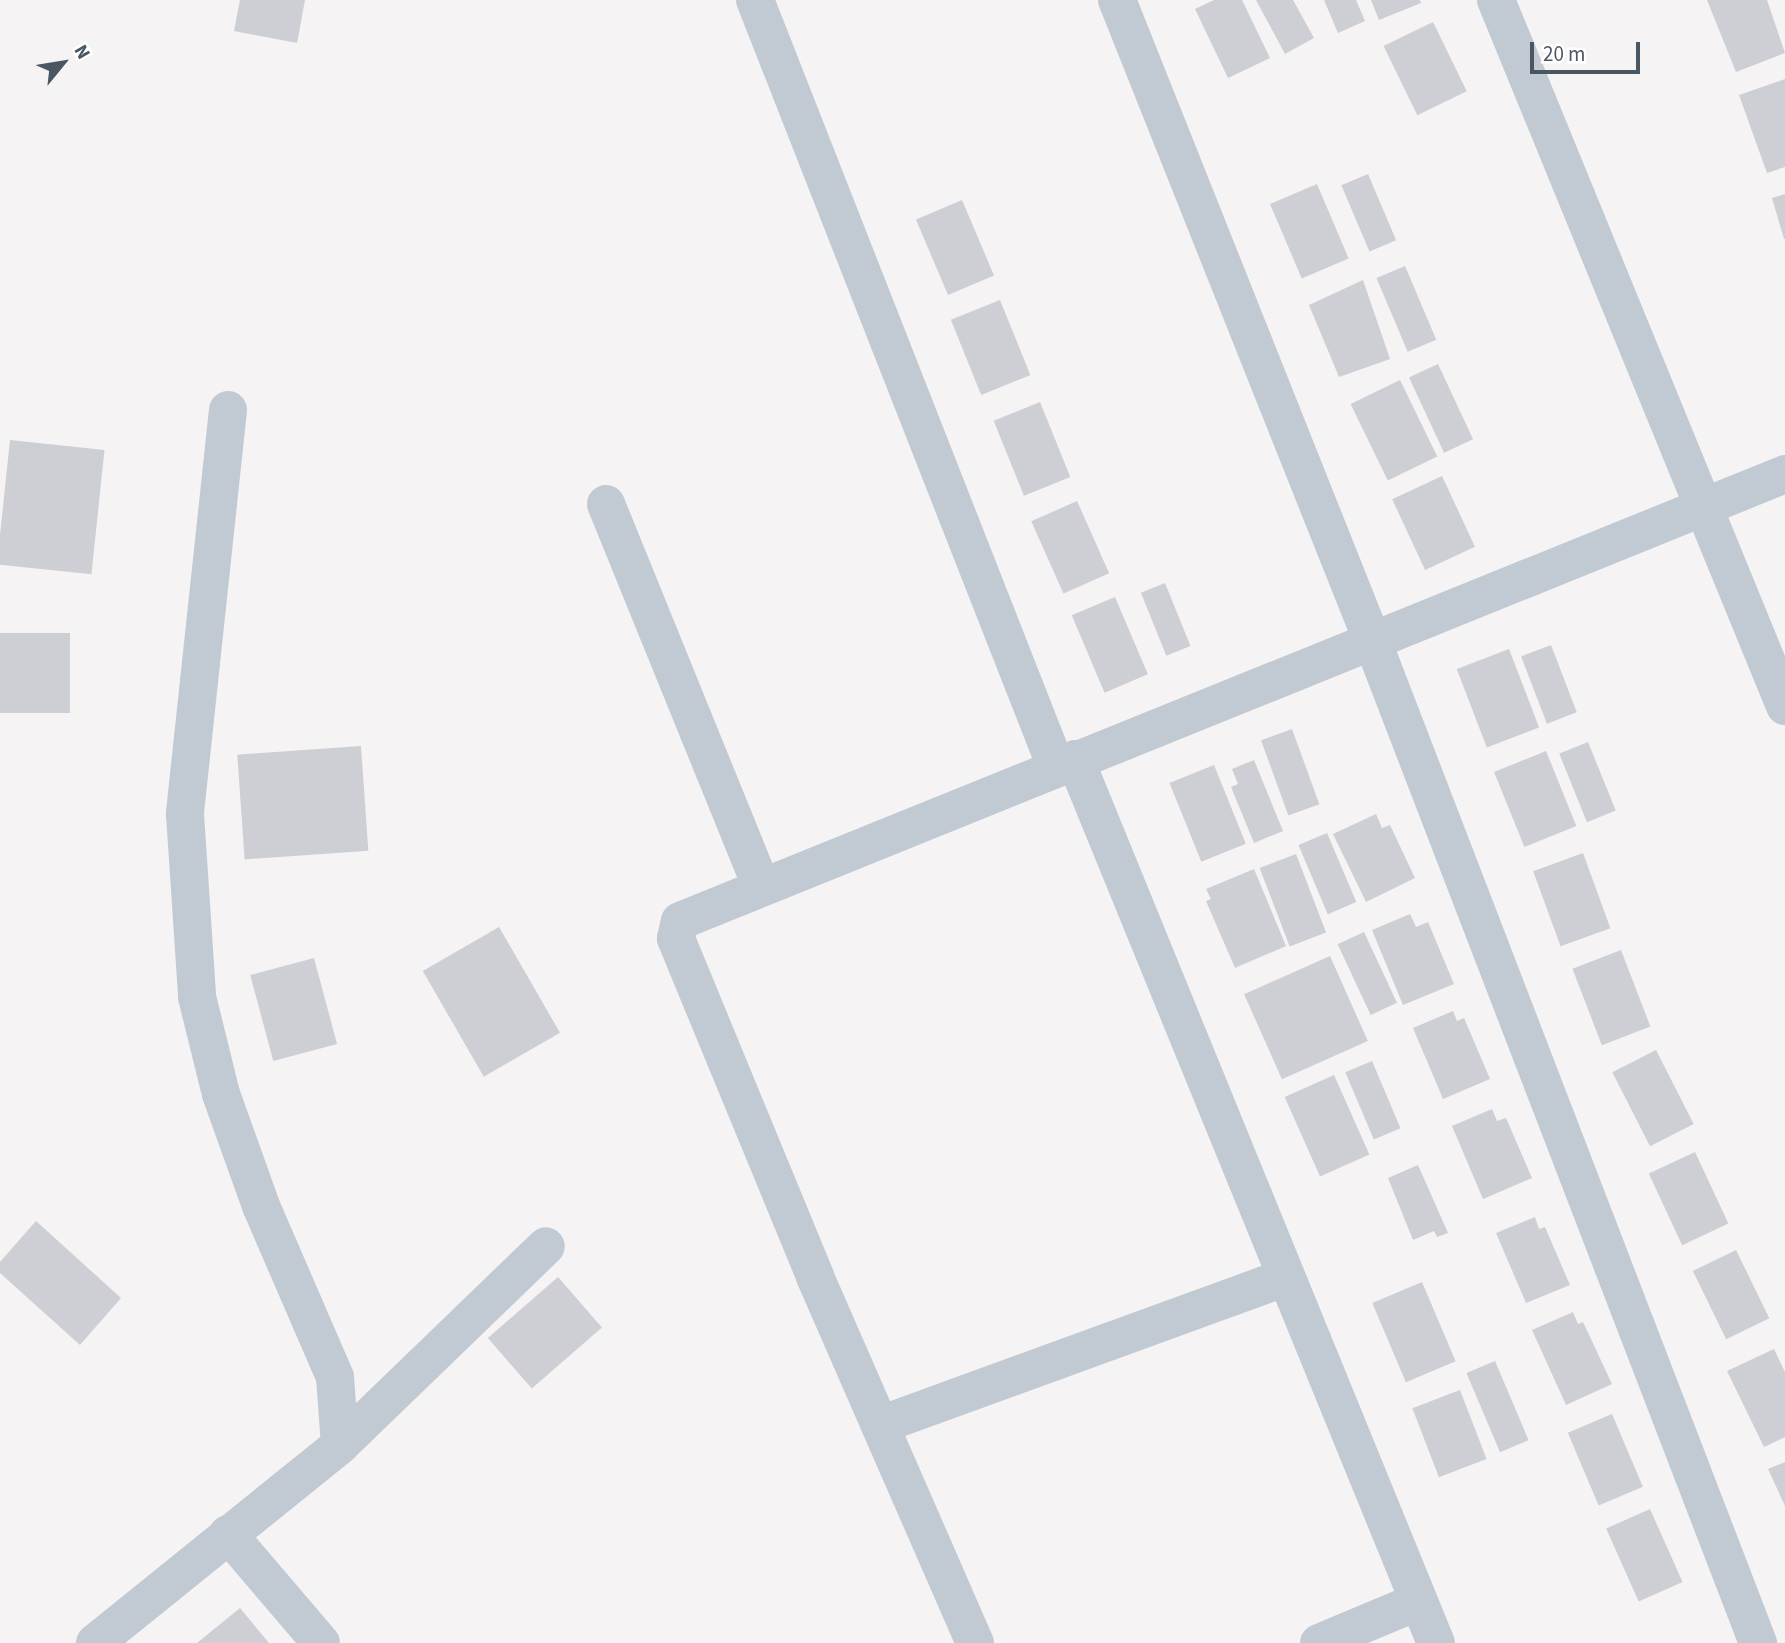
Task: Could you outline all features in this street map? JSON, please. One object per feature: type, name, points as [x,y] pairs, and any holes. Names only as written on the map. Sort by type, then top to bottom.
[{"type":"street","points":[[755,0],[1065,763],[1286,1277],[1436,1643]]},
{"type":"street","points":[[1117,0],[1372,640],[1758,1643]]},
{"type":"street","points":[[1496,0],[1785,706]]},
{"type":"street","points":[[228,410],[185,814],[197,997],[221,1094],[256,1194],[335,1377],[340,1445]]},
{"type":"street","points":[[975,1643],[880,1425],[676,939],[675,928],[687,915],[1785,474]]},
{"type":"street","points":[[606,504],[761,885]]},
{"type":"street","points":[[95,1643],[340,1445],[546,1246]]},
{"type":"street","points":[[880,1425],[1286,1277]]},
{"type":"street","points":[[228,1534],[321,1643]]},
{"type":"street","points":[[1319,1643],[1419,1601]]},
{"type":"building","points":[[240,0],[305,0],[297,43],[234,31]]},
{"type":"building","points":[[1214,0],[1242,0],[1270,58],[1228,78],[1195,9]]},
{"type":"building","points":[[1256,0],[1293,0],[1314,38],[1285,54]]},
{"type":"building","points":[[1324,0],[1356,0],[1365,21],[1338,33]]},
{"type":"building","points":[[1371,0],[1420,0],[1421,3],[1379,20]]},
{"type":"building","points":[[1707,0],[1767,0],[1785,53],[1736,72]]},
{"type":"building","points":[[1433,22],[1467,91],[1417,115],[1384,46]]},
{"type":"building","points":[[1785,79],[1785,167],[1767,173],[1739,95]]},
{"type":"building","points":[[1368,174],[1396,240],[1369,252],[1341,185]]},
{"type":"building","points":[[1317,184],[1349,259],[1302,278],[1270,204]]},
{"type":"building","points":[[1785,194],[1785,239],[1784,239],[1772,198]]},
{"type":"building","points":[[962,200],[994,275],[948,295],[916,220]]},
{"type":"building","points":[[1405,266],[1436,340],[1408,352],[1376,278]]},
{"type":"building","points":[[1363,280],[1390,359],[1339,377],[1309,305]]},
{"type":"building","points":[[1000,300],[1030,375],[981,395],[951,320]]},
{"type":"building","points":[[1438,364],[1473,439],[1444,453],[1409,378]]},
{"type":"building","points":[[1400,380],[1437,456],[1388,481],[1351,404]]},
{"type":"building","points":[[1040,402],[1070,477],[1024,496],[994,421]]},
{"type":"building","points":[[10,440],[104,450],[91,574],[0,565],[0,535]]},
{"type":"building","points":[[1442,476],[1475,547],[1425,570],[1392,499]]},
{"type":"building","points":[[1077,501],[1109,573],[1063,594],[1031,521]]},
{"type":"building","points":[[1165,583],[1190,646],[1166,656],[1141,593]]},
{"type":"building","points":[[1115,597],[1148,674],[1105,693],[1072,615]]},
{"type":"building","points":[[0,633],[70,633],[70,713],[0,713]]},
{"type":"building","points":[[1551,645],[1577,712],[1547,724],[1521,656]]},
{"type":"building","points":[[1509,649],[1539,727],[1487,747],[1457,669]]},
{"type":"building","points":[[1292,729],[1319,804],[1288,815],[1261,740]]},
{"type":"building","points":[[1588,742],[1616,811],[1587,822],[1559,754]]},
{"type":"building","points":[[361,746],[368,851],[245,859],[237,755]]},
{"type":"building","points":[[1546,751],[1576,826],[1524,847],[1494,772]]},
{"type":"building","points":[[1254,760],[1283,831],[1254,843],[1231,787],[1238,784],[1232,769]]},
{"type":"building","points":[[1214,765],[1246,844],[1201,862],[1169,783]]},
{"type":"building","points":[[1376,814],[1382,828],[1390,825],[1415,878],[1366,902],[1333,834]]},
{"type":"building","points":[[1327,833],[1356,902],[1328,914],[1298,845]]},
{"type":"building","points":[[1583,853],[1610,928],[1561,946],[1533,871]]},
{"type":"building","points":[[1296,854],[1326,932],[1290,946],[1260,868]]},
{"type":"building","points":[[1254,869],[1286,946],[1235,968],[1206,901],[1211,899],[1206,889]]},
{"type":"building","points":[[1410,914],[1416,927],[1428,922],[1454,984],[1403,1005],[1372,930]]},
{"type":"building","points":[[499,927],[560,1033],[484,1077],[423,971]]},
{"type":"building","points":[[1364,932],[1397,1003],[1371,1015],[1338,944]]},
{"type":"building","points":[[1621,950],[1650,1027],[1602,1045],[1572,969]]},
{"type":"building","points":[[1330,956],[1368,1041],[1282,1079],[1244,994]]},
{"type":"building","points":[[314,958],[337,1044],[273,1061],[250,975]]},
{"type":"building","points":[[1453,1011],[1457,1021],[1464,1018],[1490,1079],[1443,1099],[1413,1028]]},
{"type":"building","points":[[1656,1050],[1694,1124],[1650,1146],[1612,1072]]},
{"type":"building","points":[[1372,1061],[1401,1128],[1374,1140],[1345,1072]]},
{"type":"building","points":[[1334,1075],[1369,1154],[1320,1176],[1285,1097]]},
{"type":"building","points":[[1492,1109],[1497,1121],[1506,1118],[1532,1178],[1483,1199],[1452,1126]]},
{"type":"building","points":[[1695,1152],[1728,1224],[1682,1245],[1649,1174]]},
{"type":"building","points":[[1418,1165],[1448,1233],[1437,1237],[1434,1231],[1413,1240],[1388,1178]]},
{"type":"building","points":[[1535,1217],[1539,1229],[1545,1227],[1570,1285],[1526,1303],[1496,1233]]},
{"type":"building","points":[[36,1221],[121,1298],[80,1345],[0,1273],[0,1262]]},
{"type":"building","points":[[1736,1250],[1769,1318],[1726,1339],[1693,1271]]},
{"type":"building","points":[[558,1277],[602,1328],[532,1389],[488,1338]]},
{"type":"building","points":[[1422,1282],[1456,1361],[1406,1382],[1372,1303]]},
{"type":"building","points":[[1573,1312],[1578,1324],[1583,1322],[1612,1384],[1566,1405],[1532,1330]]},
{"type":"building","points":[[1774,1349],[1785,1372],[1785,1437],[1764,1447],[1727,1371]]},
{"type":"building","points":[[1495,1361],[1529,1440],[1500,1452],[1466,1373]]},
{"type":"building","points":[[1460,1390],[1487,1459],[1439,1477],[1412,1408]]},
{"type":"building","points":[[1612,1414],[1643,1487],[1599,1505],[1568,1433]]},
{"type":"building","points":[[1785,1462],[1785,1506],[1768,1469]]},
{"type":"building","points":[[1650,1509],[1683,1582],[1639,1602],[1606,1529]]},
{"type":"building","points":[[240,1608],[269,1643],[197,1643]]}]
